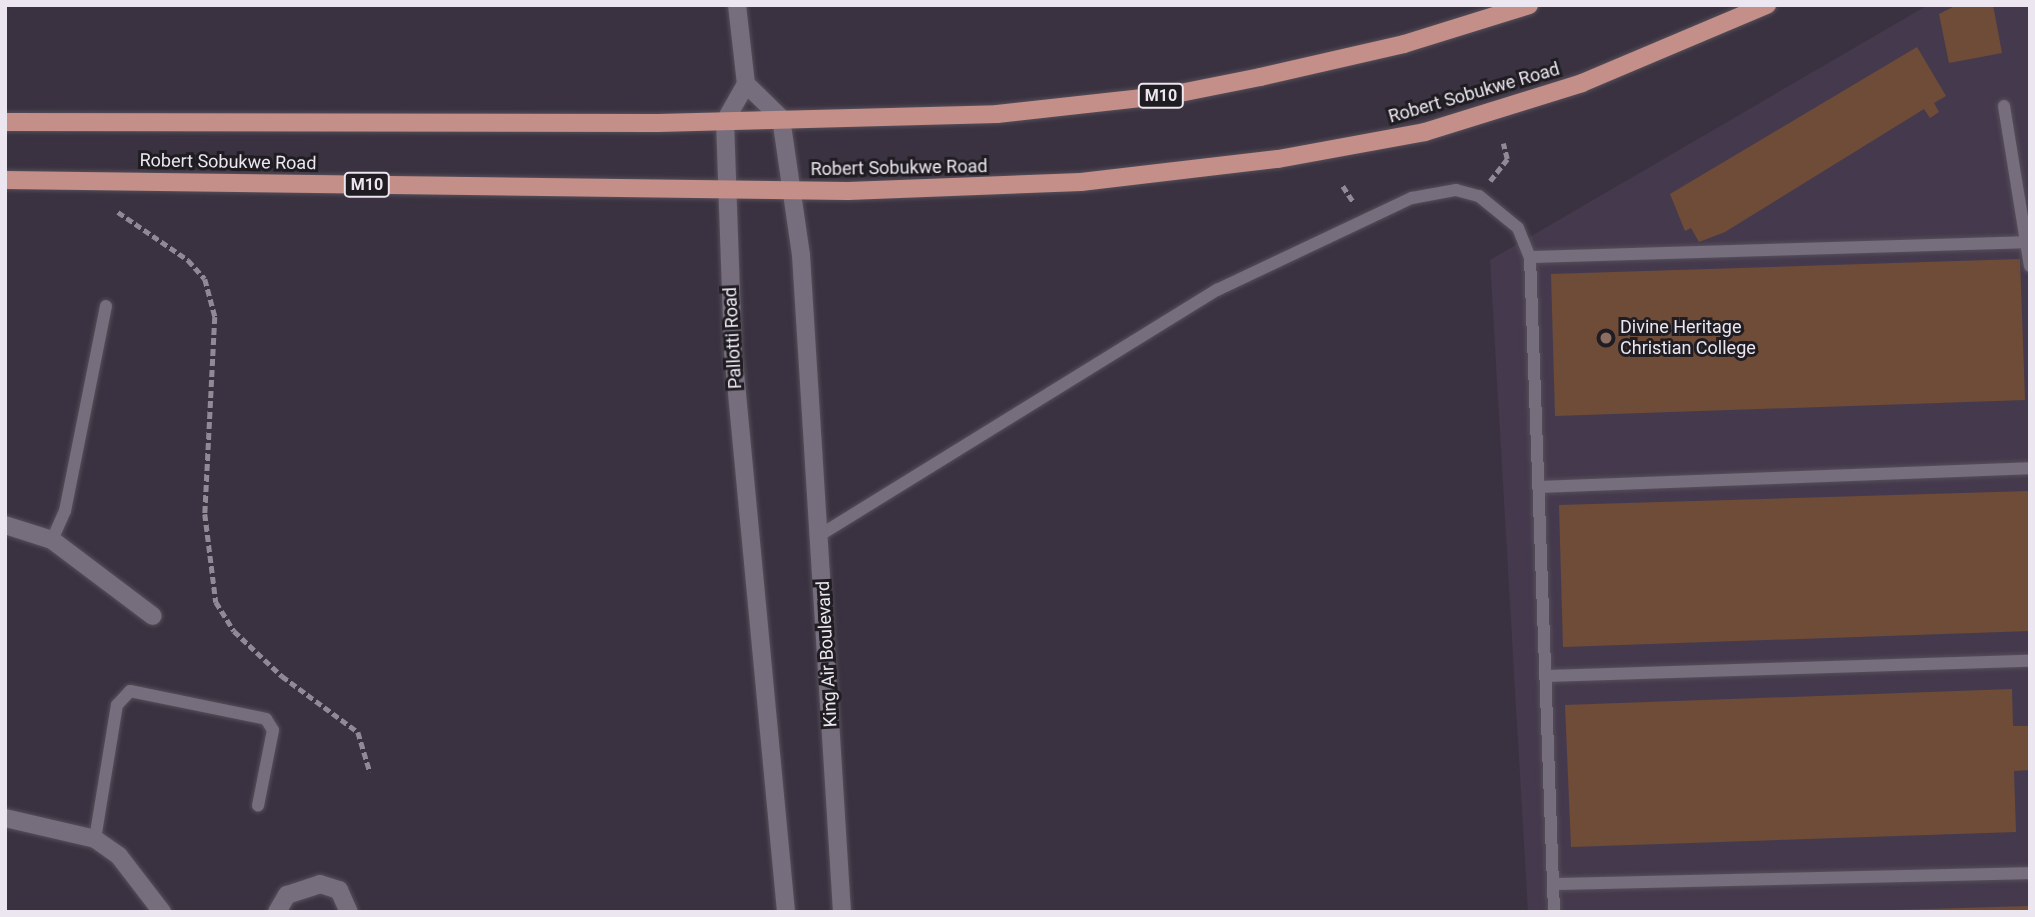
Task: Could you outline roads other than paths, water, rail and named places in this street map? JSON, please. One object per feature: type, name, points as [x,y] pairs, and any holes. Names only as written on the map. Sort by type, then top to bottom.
[{"type":"main road","name":"M10","points":[[5,122],[725,121],[997,114],[1170,95],[1404,44],[1529,5]]},
{"type":"main road","name":"Robert Sobukwe Road","points":[[5,180],[792,190],[1081,183],[1348,148],[1425,132],[1570,87],[1767,5]]},
{"type":"street","points":[[725,121],[746,84],[737,5]]},
{"type":"street","points":[[746,84],[781,118],[792,190]]},
{"type":"street","name":"Pallotti Road","points":[[725,121],[742,487],[786,912]]},
{"type":"street","name":"King Air Boulevard","points":[[792,190],[820,535],[842,912]]},
{"type":"street","points":[[5,524],[52,540],[153,616]]},
{"type":"street","points":[[5,818],[95,839],[119,856],[162,912]]},
{"type":"street","points":[[277,912],[287,895],[320,884],[339,890],[349,912]]},
{"type":"lane","points":[[2004,106],[2030,265]]},
{"type":"lane","points":[[820,535],[1217,289],[1412,198],[1456,190],[1479,196],[1518,228],[1530,257],[1554,912]]},
{"type":"lane","points":[[1530,257],[2027,242]]},
{"type":"lane","points":[[52,540],[65,511],[106,306]]},
{"type":"lane","points":[[1538,487],[2030,468]]},
{"type":"lane","points":[[1545,676],[2030,661]]},
{"type":"lane","points":[[95,839],[117,705],[130,691],[266,719],[273,730],[258,806]]},
{"type":"lane","points":[[1553,884],[2030,873]]},
{"type":"place","name":"Divine Heritage Christian College","points":[[1606,338]]}]
